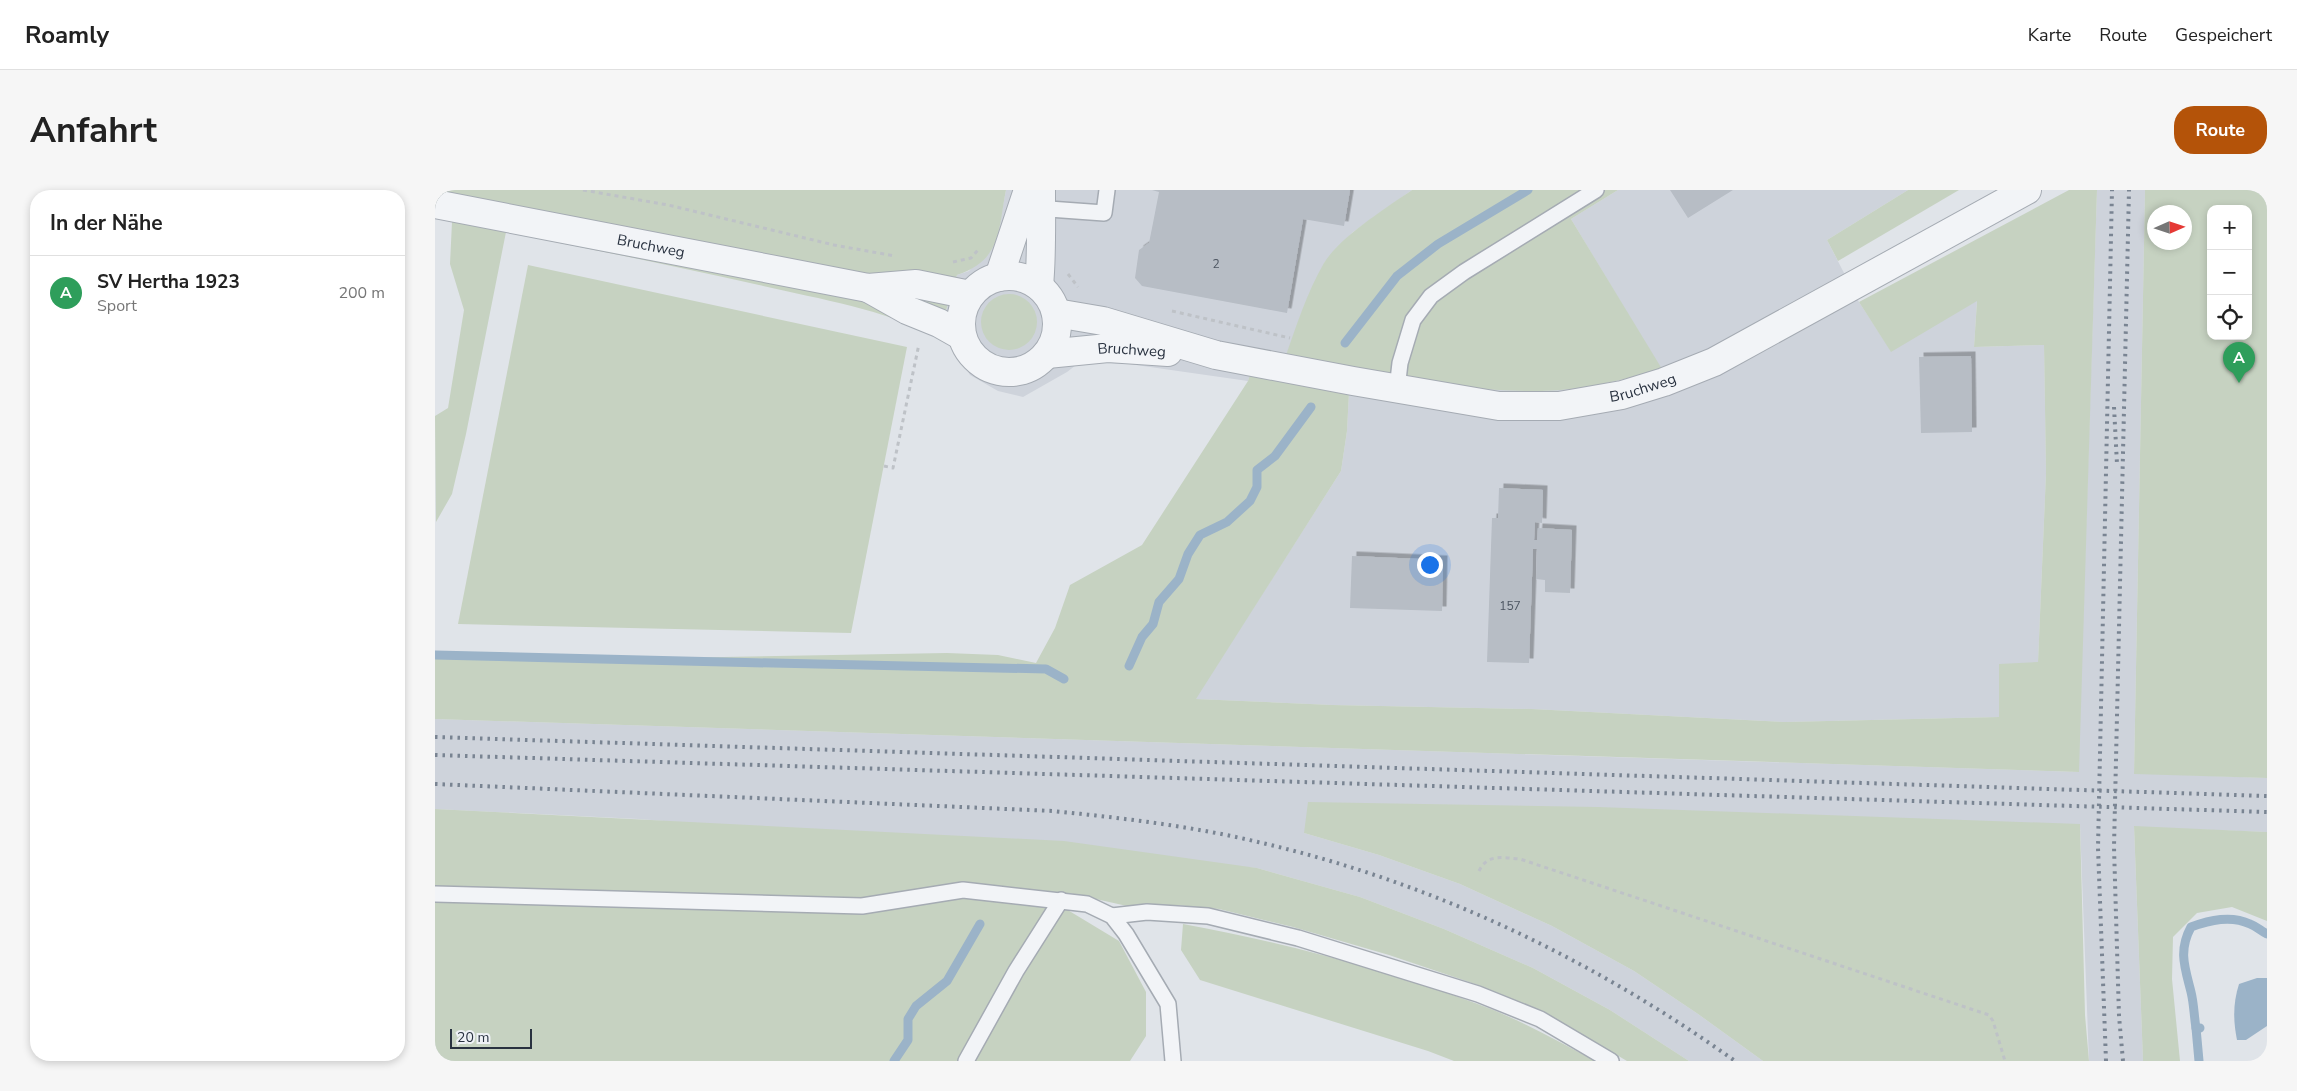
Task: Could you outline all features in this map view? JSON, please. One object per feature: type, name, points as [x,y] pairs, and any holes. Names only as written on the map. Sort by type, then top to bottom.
[{"type":"street","name":"Bruchweg","points":[[1055,313],[1103,320],[1216,355],[1397,389],[1499,406],[1559,406],[1622,395],[1656,385],[1715,362],[2027,190]]},
{"type":"street","points":[[999,277],[1033,199]]},
{"type":"street","points":[[1033,199],[1042,258],[1039,286]]},
{"type":"street","name":"Bruchweg","points":[[435,204],[868,288],[916,284],[970,295]]},
{"type":"street","points":[[999,277],[1020,278],[1039,286],[1049,298],[1055,313],[1057,327],[1054,341],[1047,354],[1036,365],[1022,371],[1007,373],[991,370],[978,362],[967,351],[960,322],[963,308],[970,295],[983,283],[999,277]]},
{"type":"street","name":"Bruchweg","points":[[868,288],[907,310],[939,323],[962,336]]},
{"type":"street","name":"Bruchweg","points":[[1047,354],[1108,348],[1216,355]]},
{"type":"lane","points":[[1033,199],[1104,212],[1107,190]]},
{"type":"lane","points":[[1397,389],[1400,363],[1413,320],[1431,296],[1464,272],[1596,190]]},
{"type":"lane","points":[[435,894],[863,906],[963,890],[1087,904],[1112,916],[1126,934],[1168,1004],[1173,1061]]},
{"type":"lane","points":[[966,1061],[1016,971],[1061,900]]},
{"type":"lane","points":[[1112,916],[1147,912],[1208,916],[1298,938],[1478,994],[1540,1019],[1611,1061]]},
{"type":"path","points":[[583,190],[669,205],[834,245],[902,258]]},
{"type":"path","points":[[947,263],[971,258],[981,246]]},
{"type":"path","points":[[1066,271],[1074,285],[1082,290]]},
{"type":"path","points":[[1171,310],[1296,340]]},
{"type":"path","points":[[884,466],[893,468],[919,343]]},
{"type":"path","points":[[1479,871],[1484,862],[1494,857],[1521,859],[1989,1015],[1993,1021],[2005,1061]]},
{"type":"shaded area","points":[[1006,190],[1412,190],[1353,232],[1325,262],[1302,312],[1285,359],[1258,348],[1248,381],[1129,364],[1080,362],[1067,372],[1023,397],[998,391],[970,375],[954,347],[938,336],[957,275],[969,271],[997,237]]},
{"type":"shaded area","points":[[1618,190],[1908,190],[1827,240],[1859,302],[1891,351],[1977,300],[1974,347],[2044,345],[2046,473],[2038,662],[1999,717],[1785,722],[1532,709],[1333,705],[1195,699],[1341,471],[1347,431],[1350,373],[1543,391],[1616,382],[1661,369],[1571,219]]},
{"type":"shaded area","points":[[2097,190],[2145,190],[2134,773],[2267,778],[2267,832],[2134,827],[2143,1061],[2089,1061],[2080,824],[1304,833],[1379,855],[1460,884],[1552,926],[1634,971],[1763,1061],[1689,1061],[1610,1010],[1533,968],[1444,929],[1360,897],[1257,868],[639,819],[435,809],[435,719],[2078,772]]},
{"type":"green space","points":[[435,190],[1006,190],[999,231],[995,242],[983,261],[972,269],[957,275],[938,336],[895,319],[827,300],[506,232],[466,434],[452,494],[436,522],[435,416],[448,408],[464,310],[450,264],[452,222],[435,218]]},
{"type":"green space","points":[[1412,190],[1618,190],[1571,219],[1662,369],[1603,384],[1573,389],[1542,391],[1470,388],[1350,373],[1347,431],[1341,471],[1196,699],[1333,705],[1532,709],[1785,722],[1999,717],[1999,664],[2038,662],[2046,473],[2044,345],[1974,347],[1977,301],[1891,352],[1859,302],[2069,190],[2097,190],[2079,772],[435,719],[435,658],[615,659],[947,653],[998,655],[1036,663],[1055,628],[1070,585],[1142,545],[1248,381],[1258,348],[1285,358],[1312,286],[1331,253],[1352,233]]},
{"type":"green space","points":[[1908,190],[1959,190],[1838,261],[1827,240]]},
{"type":"green space","points":[[2145,190],[2267,190],[2267,778],[2134,774]]},
{"type":"green space","points":[[528,265],[907,347],[851,633],[458,624]]},
{"type":"green space","points":[[1003,294],[1015,294],[1025,298],[1033,306],[1037,322],[1033,338],[1025,346],[1015,350],[1003,350],[993,346],[985,338],[981,328],[981,316],[985,306],[993,298]]},
{"type":"green space","points":[[1308,802],[1598,807],[2080,824],[2085,1015],[2089,1061],[1763,1061],[1634,971],[1552,926],[1460,884],[1379,855],[1304,833]]},
{"type":"green space","points":[[435,809],[1064,841],[1257,868],[1360,897],[1444,929],[1533,968],[1610,1010],[1689,1061],[1627,1061],[1544,1012],[1478,985],[1389,955],[1293,927],[1219,909],[1176,905],[1127,906],[1069,893],[1066,909],[1119,941],[1146,992],[1146,1036],[1130,1061],[435,1061]]},
{"type":"green space","points":[[2134,826],[2267,832],[2267,921],[2232,907],[2197,913],[2173,937],[2172,979],[2180,1061],[2143,1061]]},
{"type":"green space","points":[[1183,924],[1294,948],[1404,979],[1506,1015],[1595,1061],[1454,1061],[1428,1051],[1200,980],[1181,950]]},
{"type":"water","points":[[2257,978],[2267,978],[2267,1026],[2246,1040],[2237,1040],[2234,1012],[2239,984]]},
{"type":"building","points":[[1152,190],[1350,190],[1344,226],[1303,219],[1287,313],[1142,286],[1135,278],[1139,250],[1149,243],[1159,192]]},
{"type":"building","points":[[1670,190],[1733,190],[1688,218]]},
{"type":"building","points":[[1971,356],[1972,432],[1921,433],[1919,357]]},
{"type":"building","points":[[1499,488],[1543,490],[1542,523],[1535,522],[1534,540],[1537,540],[1538,528],[1572,530],[1570,593],[1545,592],[1545,580],[1536,579],[1537,549],[1533,549],[1529,663],[1487,662],[1492,518],[1498,518]]},
{"type":"building","points":[[1352,556],[1443,560],[1442,611],[1350,608]]},
{"type":"waterway","points":[[1345,343],[1397,276],[1438,244],[1528,190]]},
{"type":"waterway","points":[[1129,666],[1142,637],[1153,624],[1159,602],[1179,579],[1188,554],[1200,535],[1227,522],[1250,501],[1257,487],[1257,470],[1275,456],[1311,407]]},
{"type":"waterway","points":[[435,655],[1046,669],[1064,679]]},
{"type":"waterway","points":[[2200,1028],[2196,1028],[2192,996],[2184,960],[2185,944],[2191,927],[2206,922],[2228,919],[2243,921],[2267,934]]},
{"type":"waterway","points":[[894,1061],[908,1040],[908,1019],[916,1006],[947,981],[980,924]]},
{"type":"waterway","points":[[2196,1028],[2199,1061]]},
{"type":"railway","points":[[2106,1061],[2098,848],[2112,190]]},
{"type":"railway","points":[[2123,1061],[2119,1016],[2114,847],[2129,190]]},
{"type":"railway","points":[[2114,407],[2117,464]]},
{"type":"railway","points":[[435,737],[2267,796]]},
{"type":"railway","points":[[435,755],[2267,812]]},
{"type":"railway","points":[[435,784],[1053,811],[1156,823],[1233,836],[1322,859],[1385,879],[1447,902],[1507,928],[1566,957],[1624,989],[1735,1061]]},
{"type":"place","name":"SV Hertha 1923","points":[[2239,383]]}]
